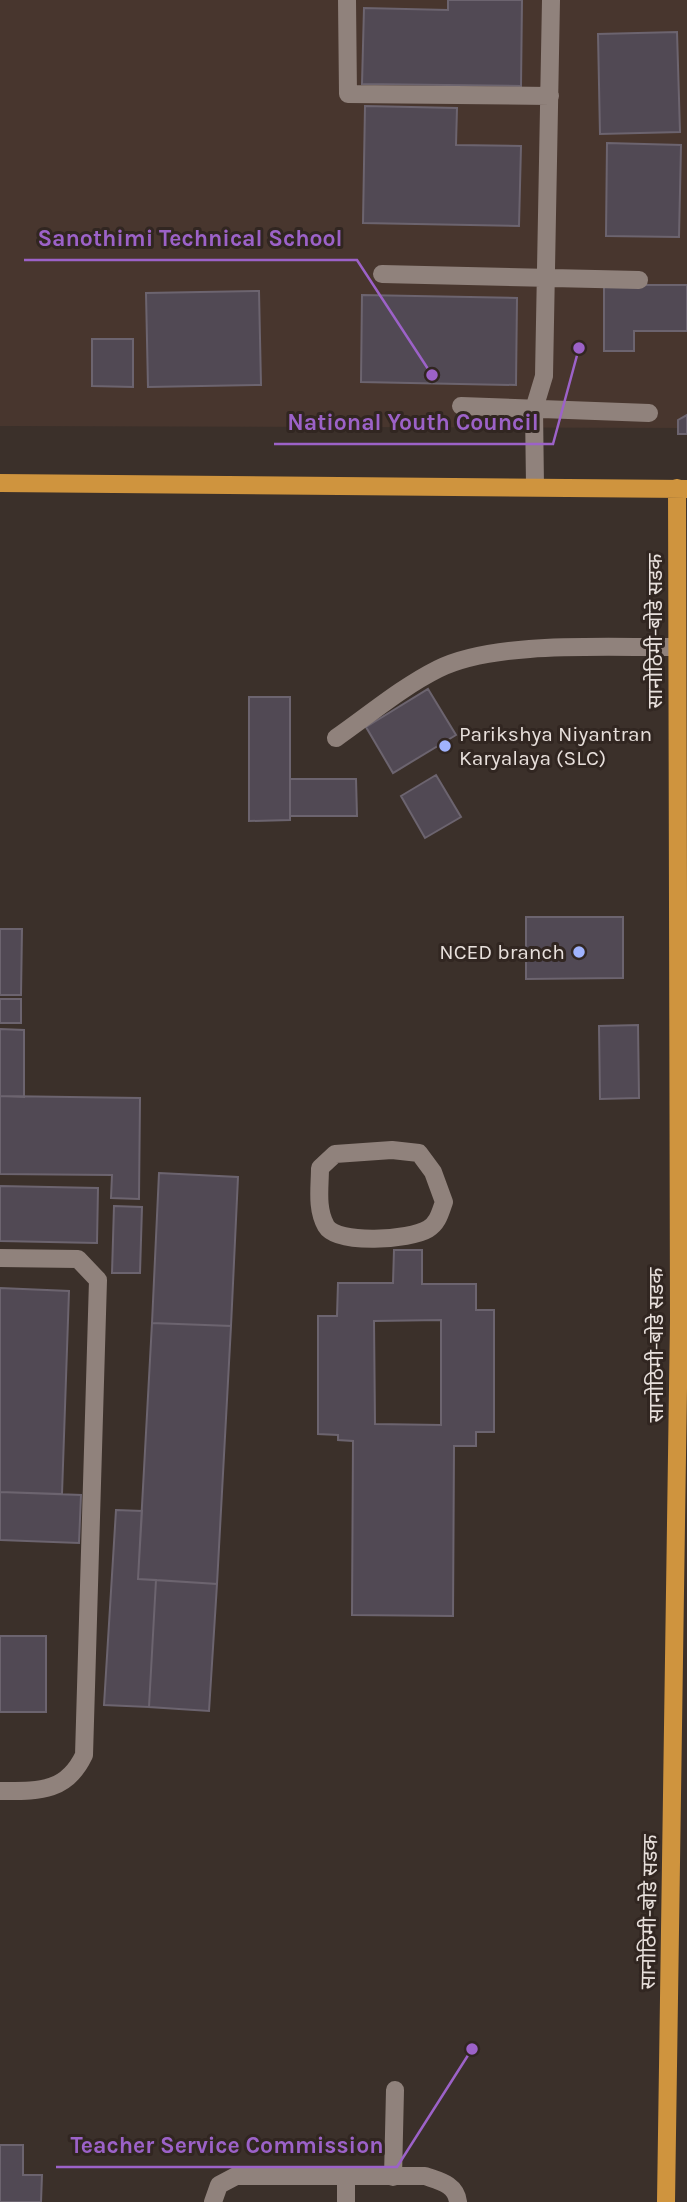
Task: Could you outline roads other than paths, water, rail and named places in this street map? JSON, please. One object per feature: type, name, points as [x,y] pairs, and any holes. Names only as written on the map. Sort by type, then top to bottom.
[{"type":"main road","points":[[0,483],[682,488]]},
{"type":"main road","name":"सानोठिमी-बोडे सडक","points":[[666,2202],[680,1320],[677,647],[682,488]]},
{"type":"lane","points":[[347,0],[348,94],[550,96]]},
{"type":"lane","points":[[535,486],[534,409],[544,376],[551,0]]},
{"type":"lane","points":[[382,274],[639,281]]},
{"type":"lane","points":[[461,407],[649,412]]},
{"type":"lane","points":[[336,738],[438,669],[480,654],[519,650],[677,647]]},
{"type":"lane","points":[[392,1150],[419,1153],[433,1172],[444,1202],[436,1223],[426,1231],[396,1240],[336,1235],[327,1228],[319,1209],[320,1168],[335,1154],[392,1150]]},
{"type":"lane","points":[[0,1258],[78,1259],[98,1280],[85,1755],[76,1773],[60,1784],[37,1791],[0,1791]]},
{"type":"lane","points":[[393,2177],[395,2090]]},
{"type":"lane","points":[[213,2202],[219,2185],[236,2176],[425,2176],[446,2183],[457,2196],[458,2202]]},
{"type":"lane","points":[[346,2176],[346,2202]]},
{"type":"place","name":"National Youth Council","points":[[579,348]]},
{"type":"place","name":"Sanothimi Technical School","points":[[432,375]]},
{"type":"place","name":"Parikshya Niyantran Karyalaya (SLC)","points":[[445,746]]},
{"type":"place","name":"NCED branch","points":[[579,952]]},
{"type":"place","name":"Teacher Service Commission","points":[[472,2049]]}]
